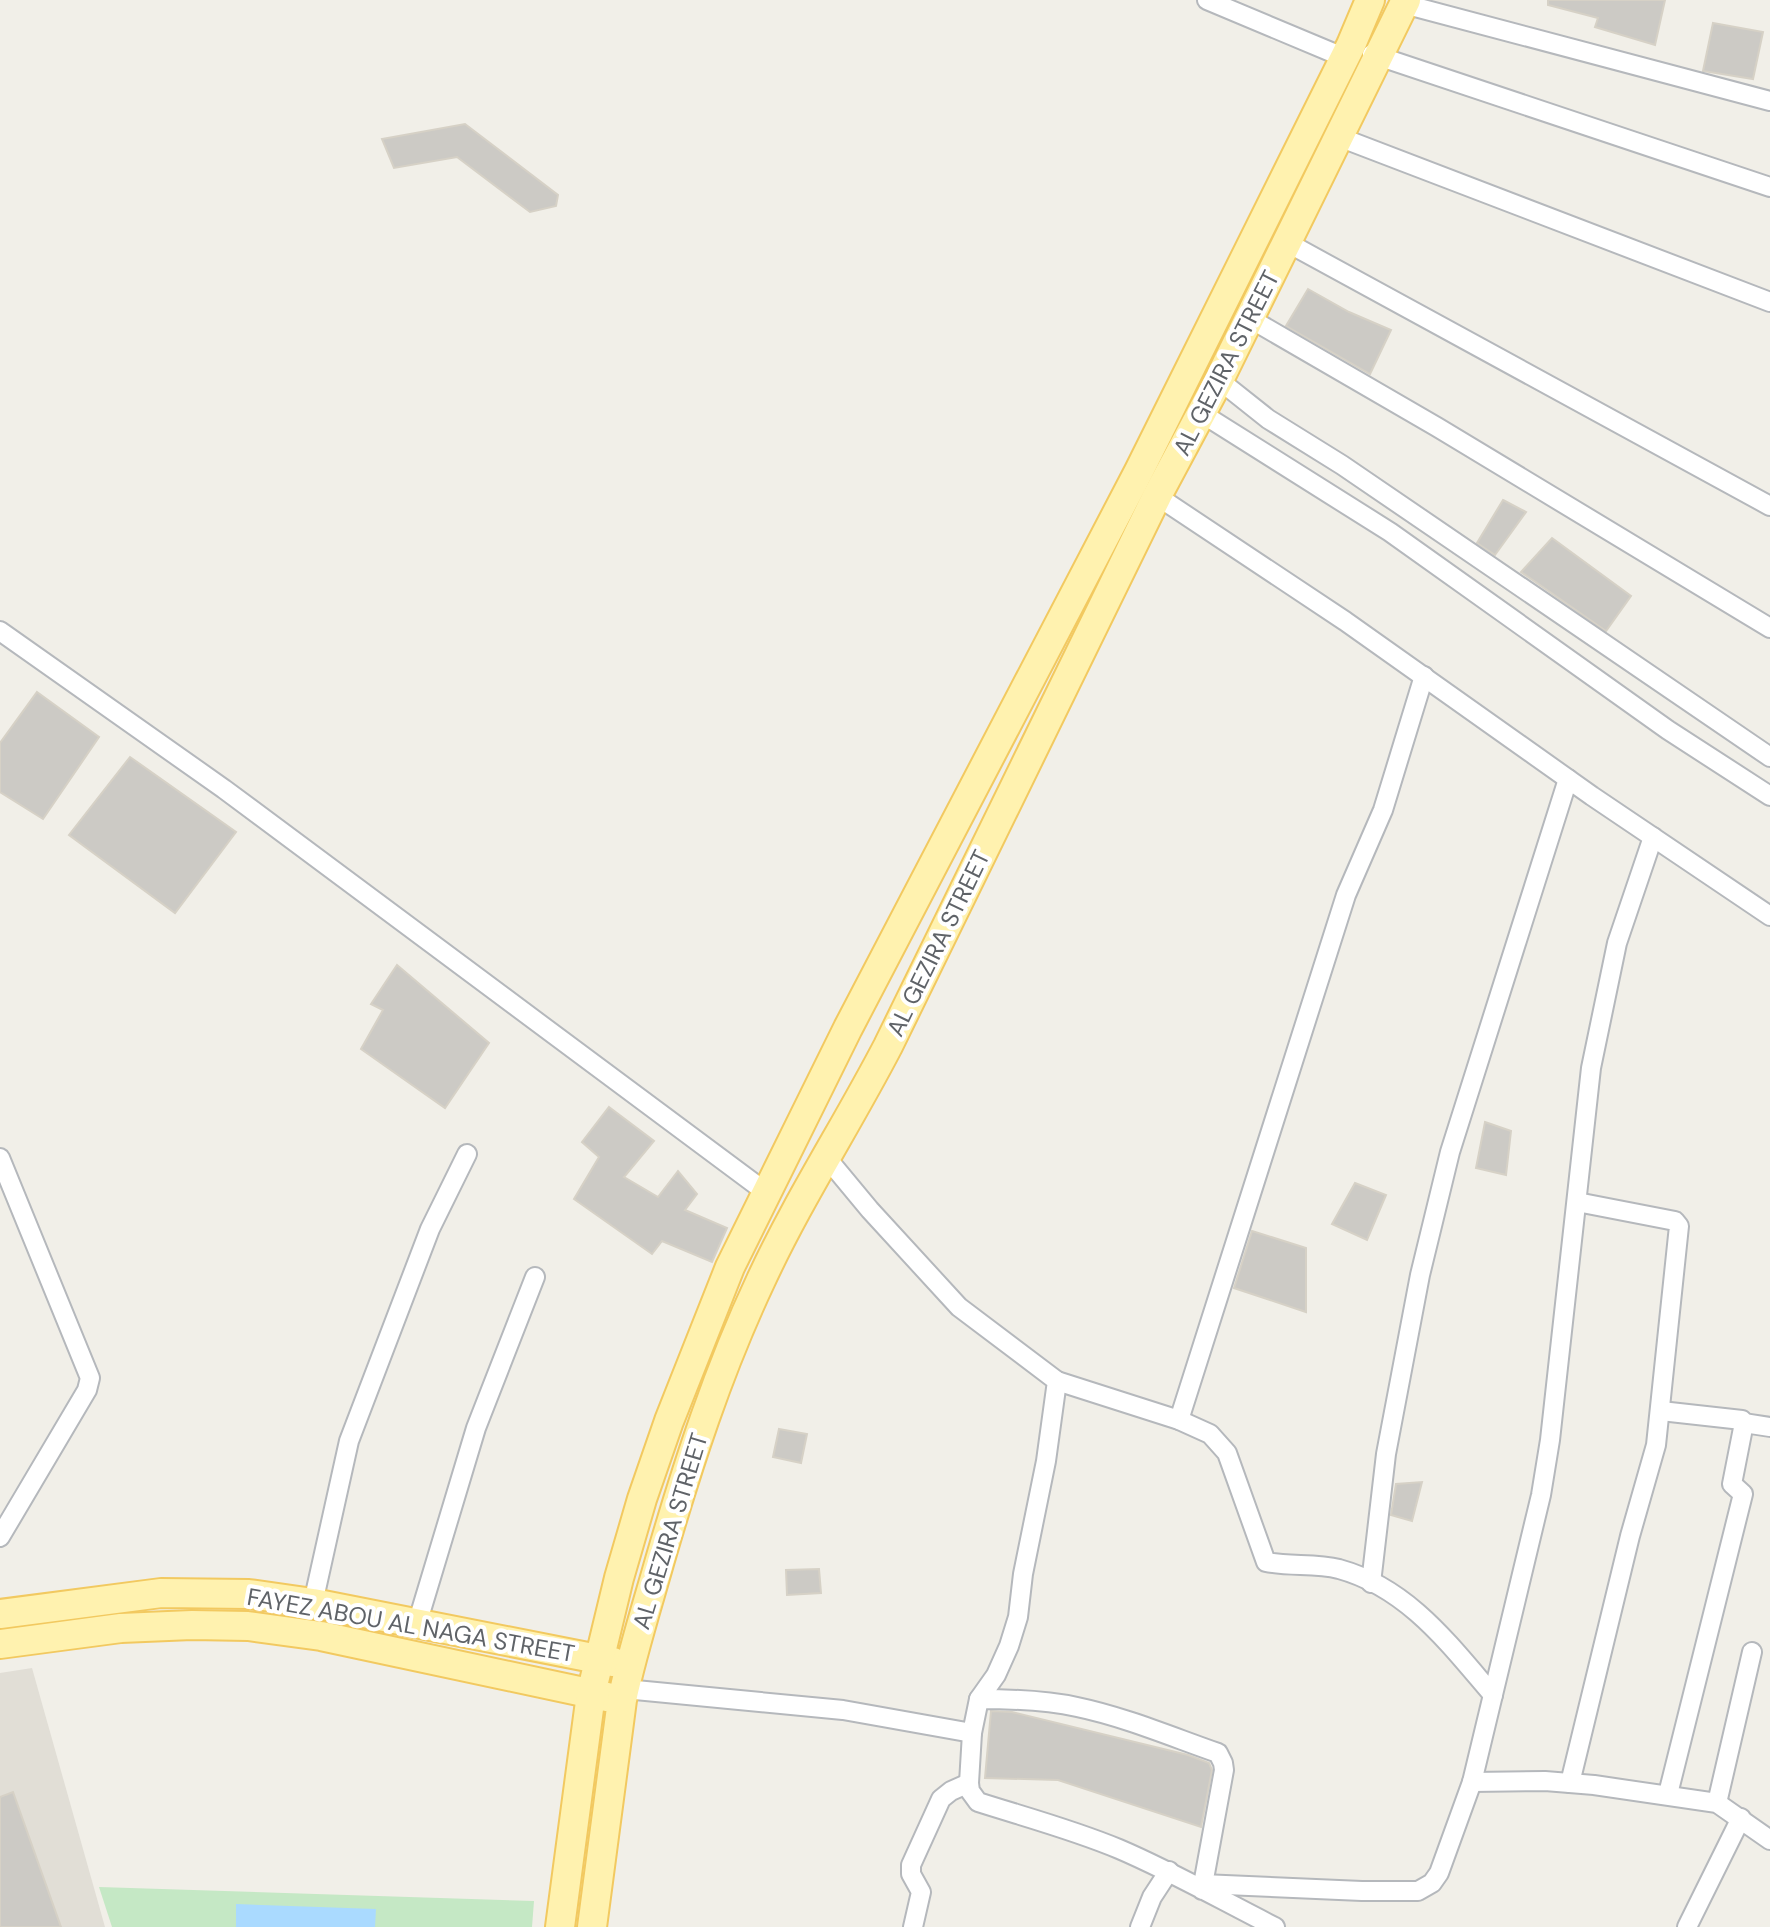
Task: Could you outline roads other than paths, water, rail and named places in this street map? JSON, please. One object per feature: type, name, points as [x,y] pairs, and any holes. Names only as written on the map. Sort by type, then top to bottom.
[{"type":"main road","name":"AL GEZIRA STREET","points":[[592,1927],[626,1685],[686,1472],[708,1407],[761,1279],[888,1046],[1152,490],[1370,0]]},
{"type":"main road","name":"AL GEZIRA STREET","points":[[560,1927],[598,1659],[638,1512],[669,1421],[730,1267],[848,1028],[1125,498],[1152,490],[1219,380],[1405,2]]},
{"type":"main road","points":[[848,1028],[888,1046]]},
{"type":"main road","name":"FAYEZ ABOU AL NAGA STREET","points":[[0,1614],[46,1606],[177,1593],[249,1594],[313,1603],[598,1659],[626,1685]]},
{"type":"main road","points":[[46,1606],[50,1635]]},
{"type":"main road","name":"FAYEZ ABOU AL NAGA STREET","points":[[0,1644],[50,1635],[192,1625],[248,1626],[321,1636],[591,1694],[626,1685]]},
{"type":"street","points":[[1207,0],[1347,51],[1379,57],[1770,187]]},
{"type":"street","points":[[1405,2],[1770,101]]},
{"type":"street","points":[[1339,137],[1770,302]]},
{"type":"street","points":[[1288,243],[1770,506]]},
{"type":"street","points":[[1249,318],[1770,628]]},
{"type":"street","points":[[1219,380],[1268,419],[1342,465],[1770,757]]},
{"type":"street","points":[[1201,413],[1390,532],[1668,730],[1770,796]]},
{"type":"street","points":[[1152,490],[1770,916]]},
{"type":"street","points":[[0,631],[224,789],[767,1193]]},
{"type":"street","points":[[1179,1420],[1346,895],[1383,810],[1424,676]]},
{"type":"street","points":[[1371,1583],[1386,1454],[1420,1275],[1450,1152],[1568,779]]},
{"type":"street","points":[[1202,1887],[1418,1891],[1432,1883],[1439,1873],[1472,1782],[1541,1495],[1550,1440],[1591,1068],[1617,943],[1653,837]]},
{"type":"street","points":[[313,1603],[349,1441],[430,1229],[467,1154]]},
{"type":"street","points":[[826,1157],[959,1307],[1057,1381],[1179,1420],[1210,1434],[1227,1453],[1266,1562],[1311,1564],[1337,1569],[1408,1602],[1493,1695]]},
{"type":"street","points":[[0,1158],[88,1370],[90,1383],[0,1537]]},
{"type":"street","points":[[1570,1783],[1630,1536],[1656,1445],[1679,1223],[1577,1202]]},
{"type":"street","points":[[417,1624],[476,1428],[535,1277]]},
{"type":"street","points":[[1057,1381],[1018,1617],[996,1675],[979,1699],[972,1733],[970,1791],[978,1802],[1115,1848],[1169,1871],[1275,1927]]},
{"type":"street","points":[[1661,1411],[1706,1414],[1770,1427]]},
{"type":"street","points":[[1668,1794],[1743,1494],[1732,1484],[1744,1423]]},
{"type":"street","points":[[1717,1803],[1752,1652]]},
{"type":"street","points":[[626,1685],[854,1711],[972,1733]]},
{"type":"street","points":[[979,1699],[1023,1699],[1078,1707],[1218,1753],[1224,1770],[1202,1887]]},
{"type":"street","points":[[1472,1782],[1570,1783],[1717,1803],[1770,1840]]},
{"type":"street","points":[[913,1927],[921,1892],[911,1874],[911,1865],[941,1799],[969,1783]]},
{"type":"street","points":[[1687,1927],[1741,1818]]},
{"type":"street","points":[[1140,1927],[1152,1897],[1169,1871]]},
{"type":"water","points":[[236,1904],[376,1909],[375,1927],[236,1927]]}]
